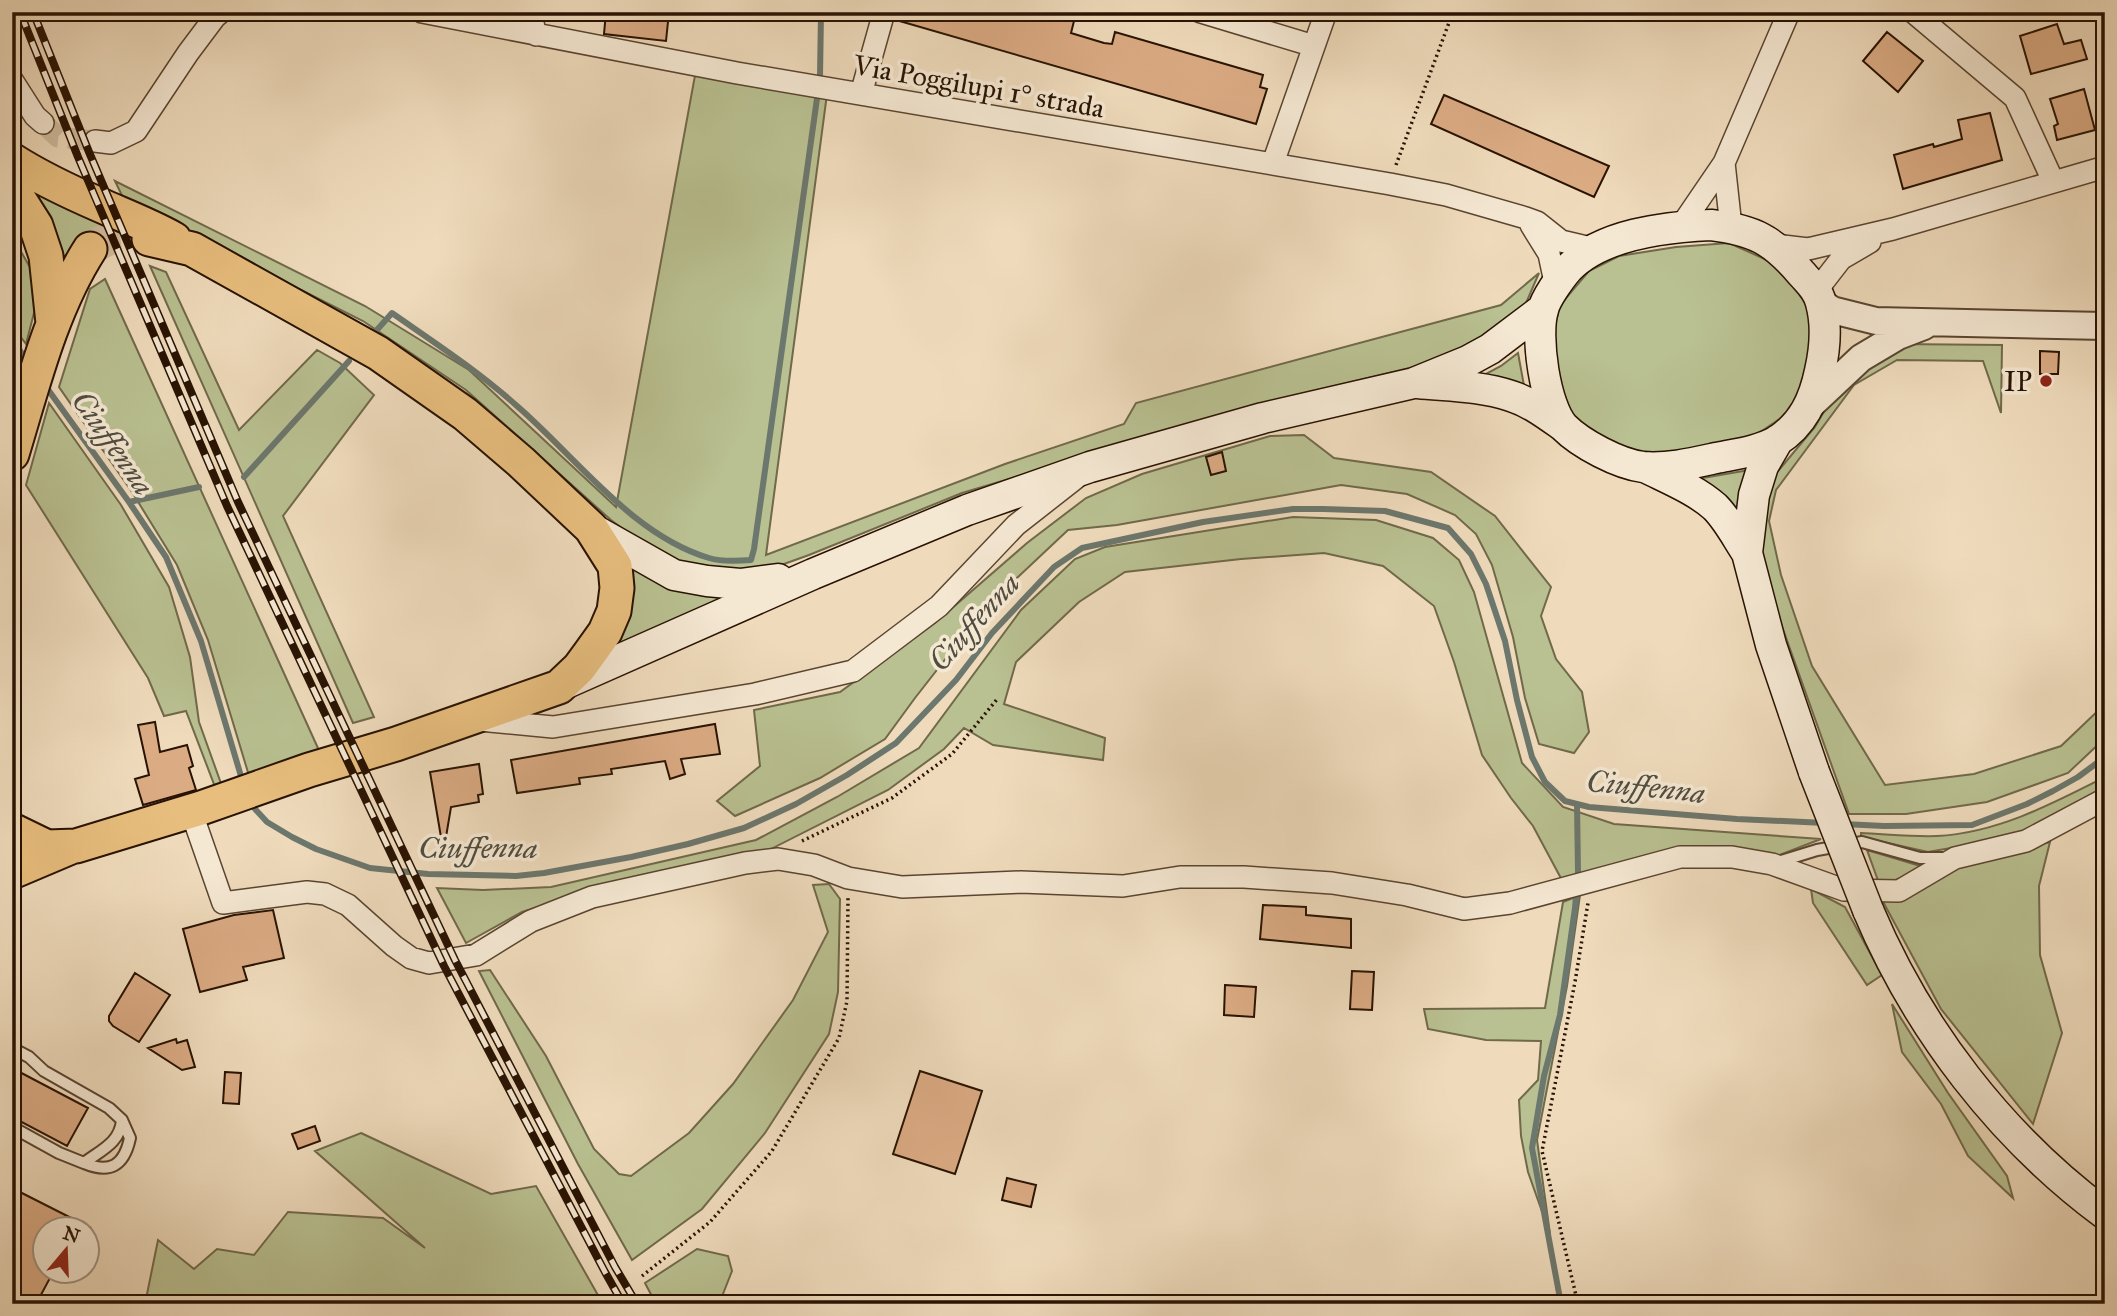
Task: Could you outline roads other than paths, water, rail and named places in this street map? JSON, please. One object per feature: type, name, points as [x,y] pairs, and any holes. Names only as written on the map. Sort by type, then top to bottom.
[{"type":"main road","points":[[12,160],[98,205],[155,228],[378,353],[437,392],[493,437],[591,528],[674,575],[740,584],[813,574]]},
{"type":"main road","points":[[12,188],[36,226],[46,256],[53,326]]},
{"type":"main road","points":[[12,872],[76,846],[396,744],[559,687],[813,574],[967,510],[1090,467],[1263,418],[1414,383],[1490,349],[1549,298],[1568,269],[1595,249],[1629,236],[1681,226],[1731,227],[1749,232],[1775,245],[1819,297],[1824,322],[1823,360],[1812,404],[1778,440],[1763,466],[1754,495],[1747,553]]},
{"type":"main road","points":[[149,239],[192,250]]},
{"type":"main road","points":[[12,454],[53,326],[77,269],[90,249]]},
{"type":"main road","points":[[1549,298],[1541,338],[1544,376],[1553,407],[1563,426]]},
{"type":"main road","points":[[1414,383],[1468,387],[1511,396],[1539,410],[1612,457],[1643,467],[1681,485],[1715,508],[1747,553],[1772,645],[1814,772],[1868,910],[1900,975],[1983,1101],[2017,1139],[2105,1214]]},
{"type":"main road","points":[[1643,467],[1692,464],[1743,452],[1778,440]]},
{"type":"main road","points":[[559,687],[590,653],[605,632],[614,611],[618,588],[615,566],[591,528]]},
{"type":"main road","points":[[12,830],[47,847],[76,846]]},
{"type":"street","points":[[95,141],[111,143],[136,131],[188,52],[221,12]]},
{"type":"street","name":"Via Poggilupi 1° strada","points":[[422,12],[737,73],[1273,163],[1446,195],[1526,218],[1537,222],[1561,241],[1595,249]]},
{"type":"street","points":[[530,12],[536,35]]},
{"type":"street","points":[[862,94],[884,12]]},
{"type":"street","points":[[1201,12],[1314,46]]},
{"type":"street","points":[[1273,163],[1326,12]]},
{"type":"street","points":[[1681,226],[1724,163],[1789,12]]},
{"type":"street","points":[[1913,12],[2015,98],[2053,181]]},
{"type":"street","points":[[12,80],[34,116],[43,123]]},
{"type":"street","points":[[1724,163],[1731,227]]},
{"type":"street","points":[[1775,245],[1808,249],[1893,229],[2105,167]]},
{"type":"street","points":[[1526,218],[1549,254],[1549,298]]},
{"type":"street","points":[[1893,229],[1841,259],[1819,297],[1832,310],[1876,321],[2105,326]]},
{"type":"street","points":[[1812,404],[1861,358],[1898,336],[1931,323]]},
{"type":"street","points":[[467,719],[553,727],[755,694],[853,671],[939,606],[1016,525],[1090,467]]},
{"type":"street","points":[[206,806],[223,903],[307,892],[325,894],[348,905],[411,958],[429,962],[475,955],[531,921],[592,897],[745,863],[778,859],[814,865],[848,878],[902,887],[1021,882],[1123,886],[1180,877],[1244,877],[1332,883],[1407,894],[1464,909],[1510,903],[1680,857],[1732,857],[1772,864],[1844,890],[1899,891],[1955,858],[2026,841],[2105,799]]},
{"type":"lane","points":[[1772,864],[1817,850],[1862,842],[1920,858],[1955,858]]},
{"type":"lane","points":[[12,1048],[29,1057],[44,1071],[109,1108],[122,1120],[130,1138],[124,1157],[117,1164],[104,1169],[59,1153],[12,1127]]},
{"type":"lane","points":[[84,1163],[114,1142],[122,1120]]},
{"type":"waterway","points":[[376,331],[392,313],[456,358],[517,406],[606,492],[655,532],[681,547],[709,558],[725,561],[751,560],[820,77],[821,12]]},
{"type":"waterway","name":"Ciuffenna","points":[[12,339],[29,364]]},
{"type":"waterway","points":[[244,477],[349,361]]},
{"type":"waterway","name":"Ciuffenna","points":[[44,384],[166,557],[201,641],[243,783]]},
{"type":"waterway","points":[[129,502],[199,487]]},
{"type":"waterway","name":"Ciuffenna","points":[[250,799],[267,822],[316,849],[370,868],[428,874],[516,876],[544,873],[688,844],[744,828],[796,804],[896,743],[956,680],[992,633],[1054,567],[1082,548],[1203,522],[1293,509],[1323,509],[1385,511],[1448,528],[1471,554],[1486,584],[1505,641],[1532,757],[1545,782],[1565,801],[1589,807],[1825,823]]},
{"type":"waterway","name":"Ciuffenna","points":[[1843,824],[1972,825],[2053,791],[2105,757]]},
{"type":"waterway","points":[[1561,1304],[1532,1148],[1544,1076],[1560,1015],[1575,908],[1578,872],[1577,804]]},
{"type":"tunnel","points":[[43,123],[58,137],[95,141]]},
{"type":"tunnel","points":[[90,249],[118,236],[149,239]]},
{"type":"railway","points":[[20,12],[78,157],[227,506],[444,966],[623,1304]]},
{"type":"railway","points":[[33,12],[89,152],[238,502],[455,960],[615,1267],[637,1304]]},
{"type":"place","name":"IP","points":[[2046,381]]}]
